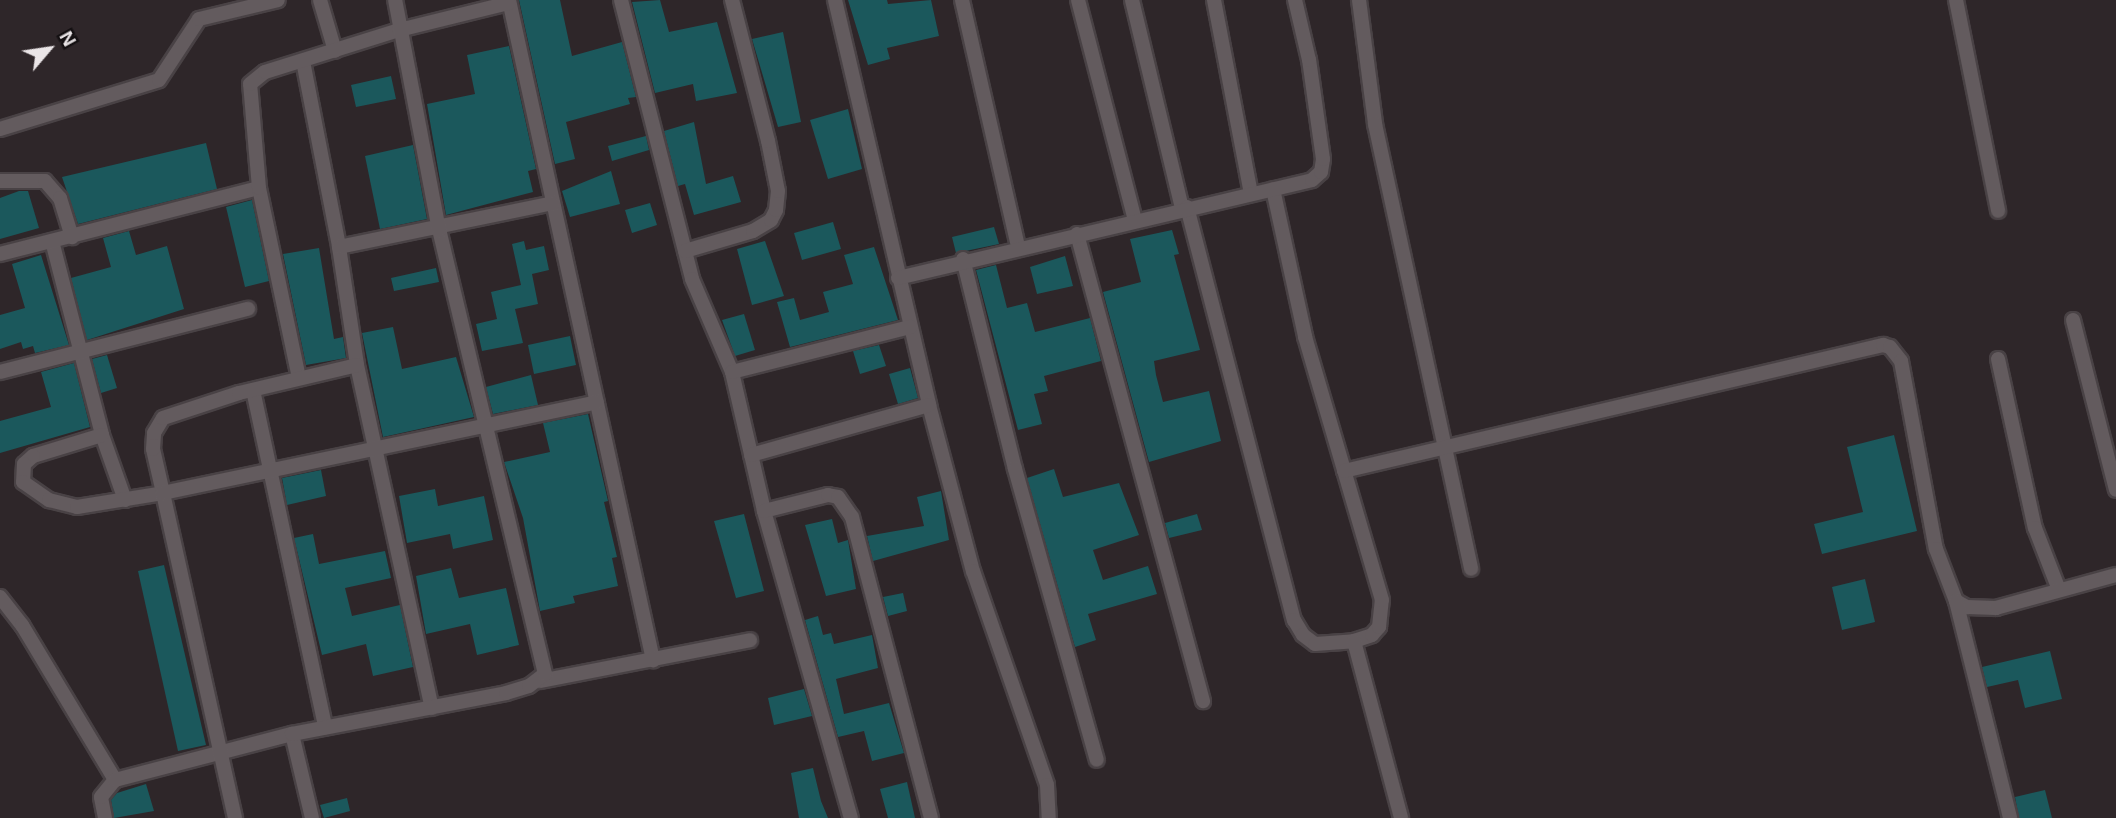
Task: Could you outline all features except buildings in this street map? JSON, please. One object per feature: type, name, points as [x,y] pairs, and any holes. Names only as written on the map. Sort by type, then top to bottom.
[{"type":"street","points":[[0,129],[159,80],[200,19],[278,0]]},
{"type":"street","points":[[320,0],[335,51]]},
{"type":"street","points":[[395,0],[439,230],[484,427],[545,663],[540,681]]},
{"type":"street","points":[[621,0],[692,279],[732,372],[764,511],[851,818]]},
{"type":"street","points":[[685,251],[753,231],[771,220],[776,210],[778,191],[768,141],[732,0]]},
{"type":"street","points":[[835,0],[929,405],[973,571],[1047,785],[1049,818]]},
{"type":"street","points":[[962,0],[1018,247]]},
{"type":"street","points":[[1078,0],[1135,220]]},
{"type":"street","points":[[1132,0],[1294,620],[1303,635],[1315,644],[1354,642],[1372,635],[1382,607],[1305,336],[1273,189]]},
{"type":"street","points":[[1214,0],[1251,194]]},
{"type":"street","points":[[898,278],[963,259],[1312,180],[1321,172],[1323,159],[1310,60],[1295,0]]},
{"type":"street","points":[[1359,0],[1375,124],[1442,448],[1471,569]]},
{"type":"street","points":[[1956,0],[1998,211]]},
{"type":"street","points":[[299,378],[259,188],[250,85],[265,72],[399,30],[509,1],[653,660]]},
{"type":"street","points":[[303,61],[340,247],[356,365],[377,450],[432,708]]},
{"type":"street","points":[[0,181],[45,181],[60,198],[72,237]]},
{"type":"street","points":[[0,254],[259,188]]},
{"type":"street","points":[[340,247],[439,230],[553,204]]},
{"type":"street","points":[[1077,234],[1203,701]]},
{"type":"street","points":[[52,241],[103,435],[125,500]]},
{"type":"street","points":[[963,259],[1015,469],[1097,760]]},
{"type":"street","points":[[0,372],[248,309]]},
{"type":"street","points":[[2073,320],[2116,491]]},
{"type":"street","points":[[732,372],[910,327]]},
{"type":"street","points":[[1344,471],[1883,345],[1898,356],[1936,549],[1956,601],[2011,818]]},
{"type":"street","points":[[1998,359],[2035,528],[2059,590]]},
{"type":"street","points":[[235,818],[153,449],[154,433],[163,418],[253,390],[356,365]]},
{"type":"street","points":[[253,390],[325,727]]},
{"type":"street","points":[[103,435],[33,456],[24,464],[23,482],[49,500],[77,507],[163,493],[377,450],[597,402]]},
{"type":"street","points":[[751,455],[929,405]]},
{"type":"street","points":[[764,511],[828,495],[838,497],[852,517],[931,818]]},
{"type":"street","points":[[1956,601],[1982,610],[2116,575]]},
{"type":"street","points":[[0,597],[22,625],[115,780]]},
{"type":"street","points":[[105,818],[101,797],[115,780],[292,734],[506,693],[540,681],[750,640]]},
{"type":"street","points":[[1354,642],[1401,818]]},
{"type":"street","points":[[292,734],[312,818]]}]
